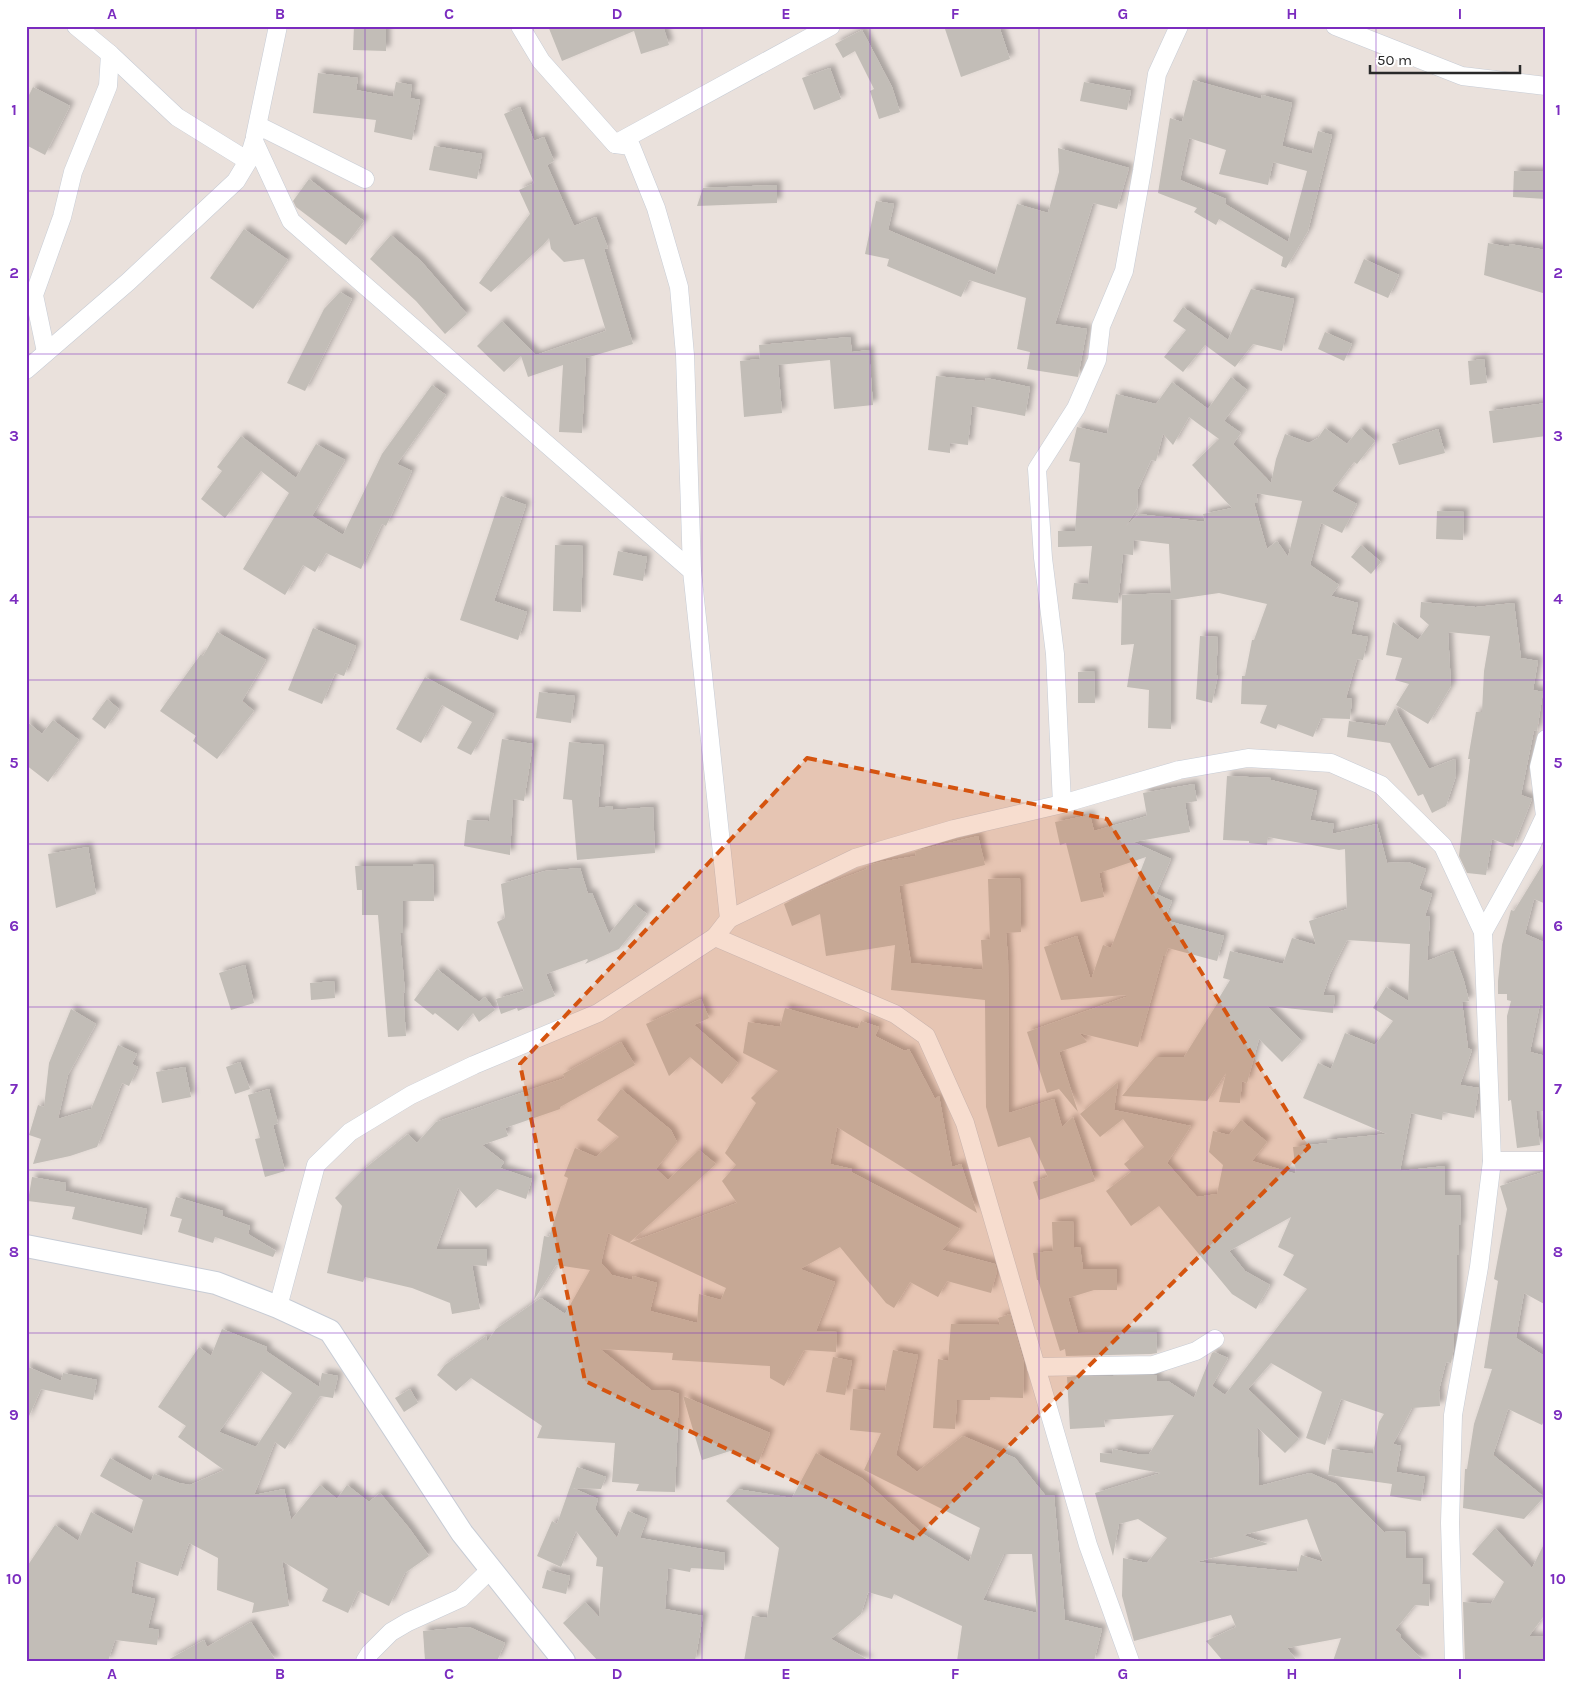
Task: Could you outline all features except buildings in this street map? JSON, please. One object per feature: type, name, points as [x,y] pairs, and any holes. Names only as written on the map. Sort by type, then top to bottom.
[{"type":"street","points":[[76,26],[110,54],[177,117],[248,161]]},
{"type":"street","points":[[26,370],[128,282],[236,181],[248,161],[256,133],[278,26]]},
{"type":"street","points":[[520,26],[541,62],[615,144],[631,146],[656,208],[679,287],[685,355],[692,572],[729,919]]},
{"type":"street","points":[[615,144],[831,26]]},
{"type":"street","points":[[1062,804],[1055,654],[1043,558],[1037,469],[1076,408],[1096,360],[1101,326],[1124,271],[1142,171],[1156,74],[1179,26]]},
{"type":"street","points":[[1335,26],[1462,76],[1546,86]]},
{"type":"street","points":[[46,352],[34,295],[62,217],[72,172],[108,86],[110,54]]},
{"type":"street","points":[[256,133],[365,179]]},
{"type":"street","points":[[256,133],[290,221],[692,572]]},
{"type":"street","points":[[1483,932],[1531,846],[1545,816],[1542,768],[1546,739]]},
{"type":"street","points":[[278,1307],[316,1165],[350,1132],[411,1095],[465,1069],[598,1013],[715,937],[729,919],[855,858],[954,829],[1062,804],[1179,770],[1248,758],[1332,763],[1381,784],[1443,846],[1483,932],[1492,1161],[1479,1267],[1453,1415],[1450,1523],[1454,1661]]},
{"type":"street","points":[[715,937],[895,1014],[926,1036],[966,1123],[1088,1545],[1130,1661]]},
{"type":"street","points":[[1492,1161],[1546,1161]]},
{"type":"street","points":[[26,1246],[216,1284],[278,1307],[330,1331],[462,1533],[564,1661]]},
{"type":"street","points":[[1036,1368],[1153,1365],[1196,1351],[1215,1340]]},
{"type":"street","points":[[365,1661],[370,1653],[391,1632],[408,1622],[461,1598],[492,1570]]},
{"type":"highlighted area","points":[[807,758],[1107,819],[1309,1147],[915,1539],[585,1381],[520,1064]]}]
